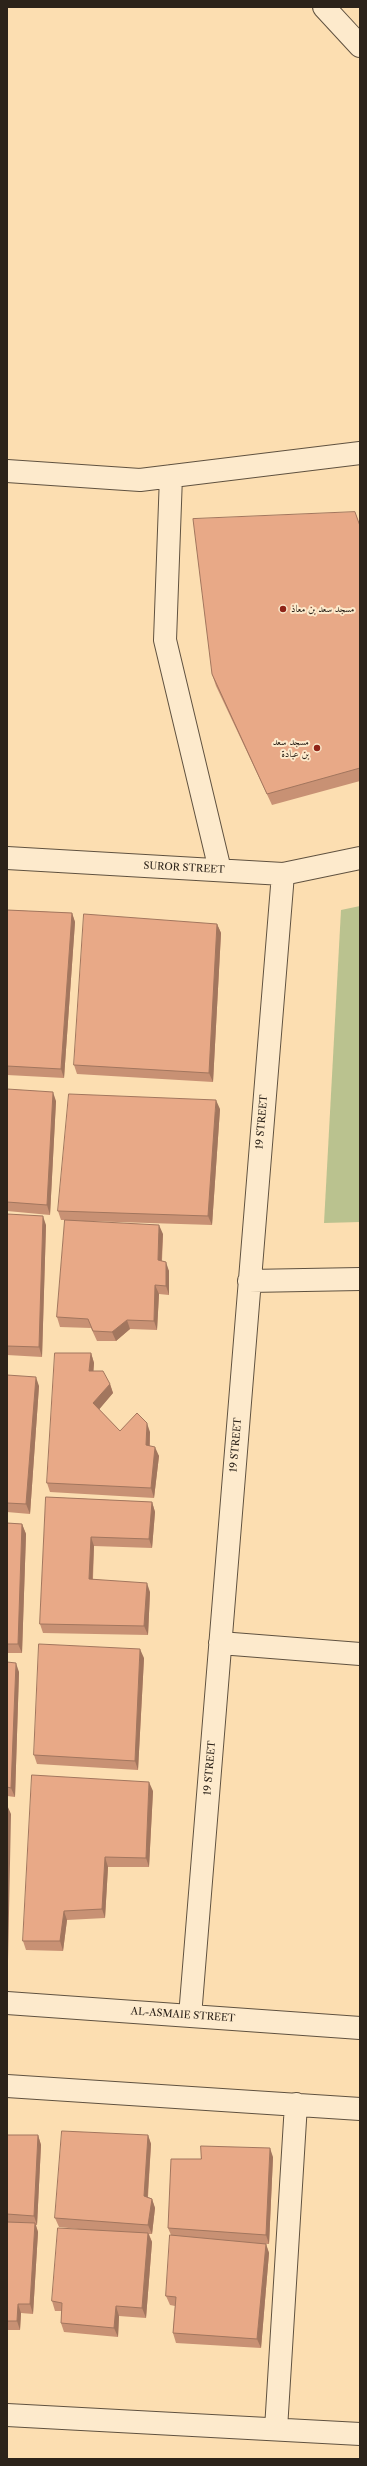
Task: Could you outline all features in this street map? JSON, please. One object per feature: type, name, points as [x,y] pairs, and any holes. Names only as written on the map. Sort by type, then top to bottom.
[{"type":"street","points":[[324,7],[360,46]]},
{"type":"street","points":[[7,470],[140,480],[360,454]]},
{"type":"street","points":[[171,476],[165,640],[220,870]]},
{"type":"street","name":"SUROR STREET","points":[[7,858],[283,874],[360,858]]},
{"type":"street","name":"19 STREET","points":[[190,2016],[283,874]]},
{"type":"street","points":[[249,1281],[360,1279]]},
{"type":"street","points":[[220,1643],[360,1654]]},
{"type":"street","name":"AL-ASMAIE STREET","points":[[7,2003],[360,2028]]},
{"type":"street","points":[[7,2086],[360,2109]]},
{"type":"street","points":[[276,2429],[296,2104]]},
{"type":"street","points":[[7,2415],[360,2434]]},
{"type":"green space","points":[[360,906],[360,1222],[324,1223],[341,910]]},
{"type":"building","name":"مسجد سعد بن معاذ","points":[[355,512],[360,526],[360,768],[267,794],[212,674],[193,519]]},
{"type":"building","points":[[7,910],[72,913],[61,1069],[7,1066]]},
{"type":"building","points":[[84,914],[217,924],[209,1073],[74,1065]]},
{"type":"building","points":[[7,1089],[53,1092],[47,1205],[7,1202]]},
{"type":"building","points":[[69,1094],[216,1100],[208,1216],[58,1211]]},
{"type":"building","points":[[7,1214],[43,1216],[39,1347],[7,1346]]},
{"type":"building","points":[[65,1220],[159,1225],[158,1260],[166,1262],[166,1286],[155,1285],[154,1321],[127,1320],[112,1332],[93,1331],[88,1319],[57,1317]]},
{"type":"building","points":[[55,1353],[91,1353],[89,1371],[103,1371],[110,1384],[93,1403],[120,1431],[137,1413],[147,1423],[146,1445],[155,1447],[151,1488],[47,1483]]},
{"type":"building","points":[[7,1375],[36,1377],[26,1504],[7,1503]]},
{"type":"building","points":[[46,1497],[152,1502],[149,1539],[91,1537],[89,1579],[147,1583],[144,1626],[40,1624]]},
{"type":"building","points":[[7,1523],[22,1524],[18,1644],[7,1644]]},
{"type":"building","points":[[39,1644],[140,1649],[135,1761],[34,1755]]},
{"type":"building","points":[[7,1662],[16,1663],[11,1788],[7,1787]]},
{"type":"building","points":[[32,1775],[149,1782],[146,1858],[105,1857],[102,1909],[64,1911],[60,1941],[23,1941]]},
{"type":"building","points":[[62,2131],[148,2135],[144,2196],[152,2199],[148,2225],[55,2218]]},
{"type":"building","points":[[7,2135],[38,2135],[34,2216],[7,2214]]},
{"type":"building","points":[[201,2146],[270,2148],[266,2235],[168,2228],[171,2159],[201,2159]]},
{"type":"building","points":[[7,2222],[35,2223],[30,2304],[18,2304],[17,2321],[7,2321]]},
{"type":"building","points":[[58,2228],[148,2233],[142,2308],[116,2306],[114,2328],[61,2323],[62,2303],[52,2301]]},
{"type":"building","points":[[170,2235],[266,2244],[257,2339],[173,2333],[176,2297],[166,2296]]},
{"type":"place","name":"مسجد سعد بن معاذ","points":[[283,609]]},
{"type":"place","name":"مسجد سعد بن عبادة","points":[[317,748]]}]
